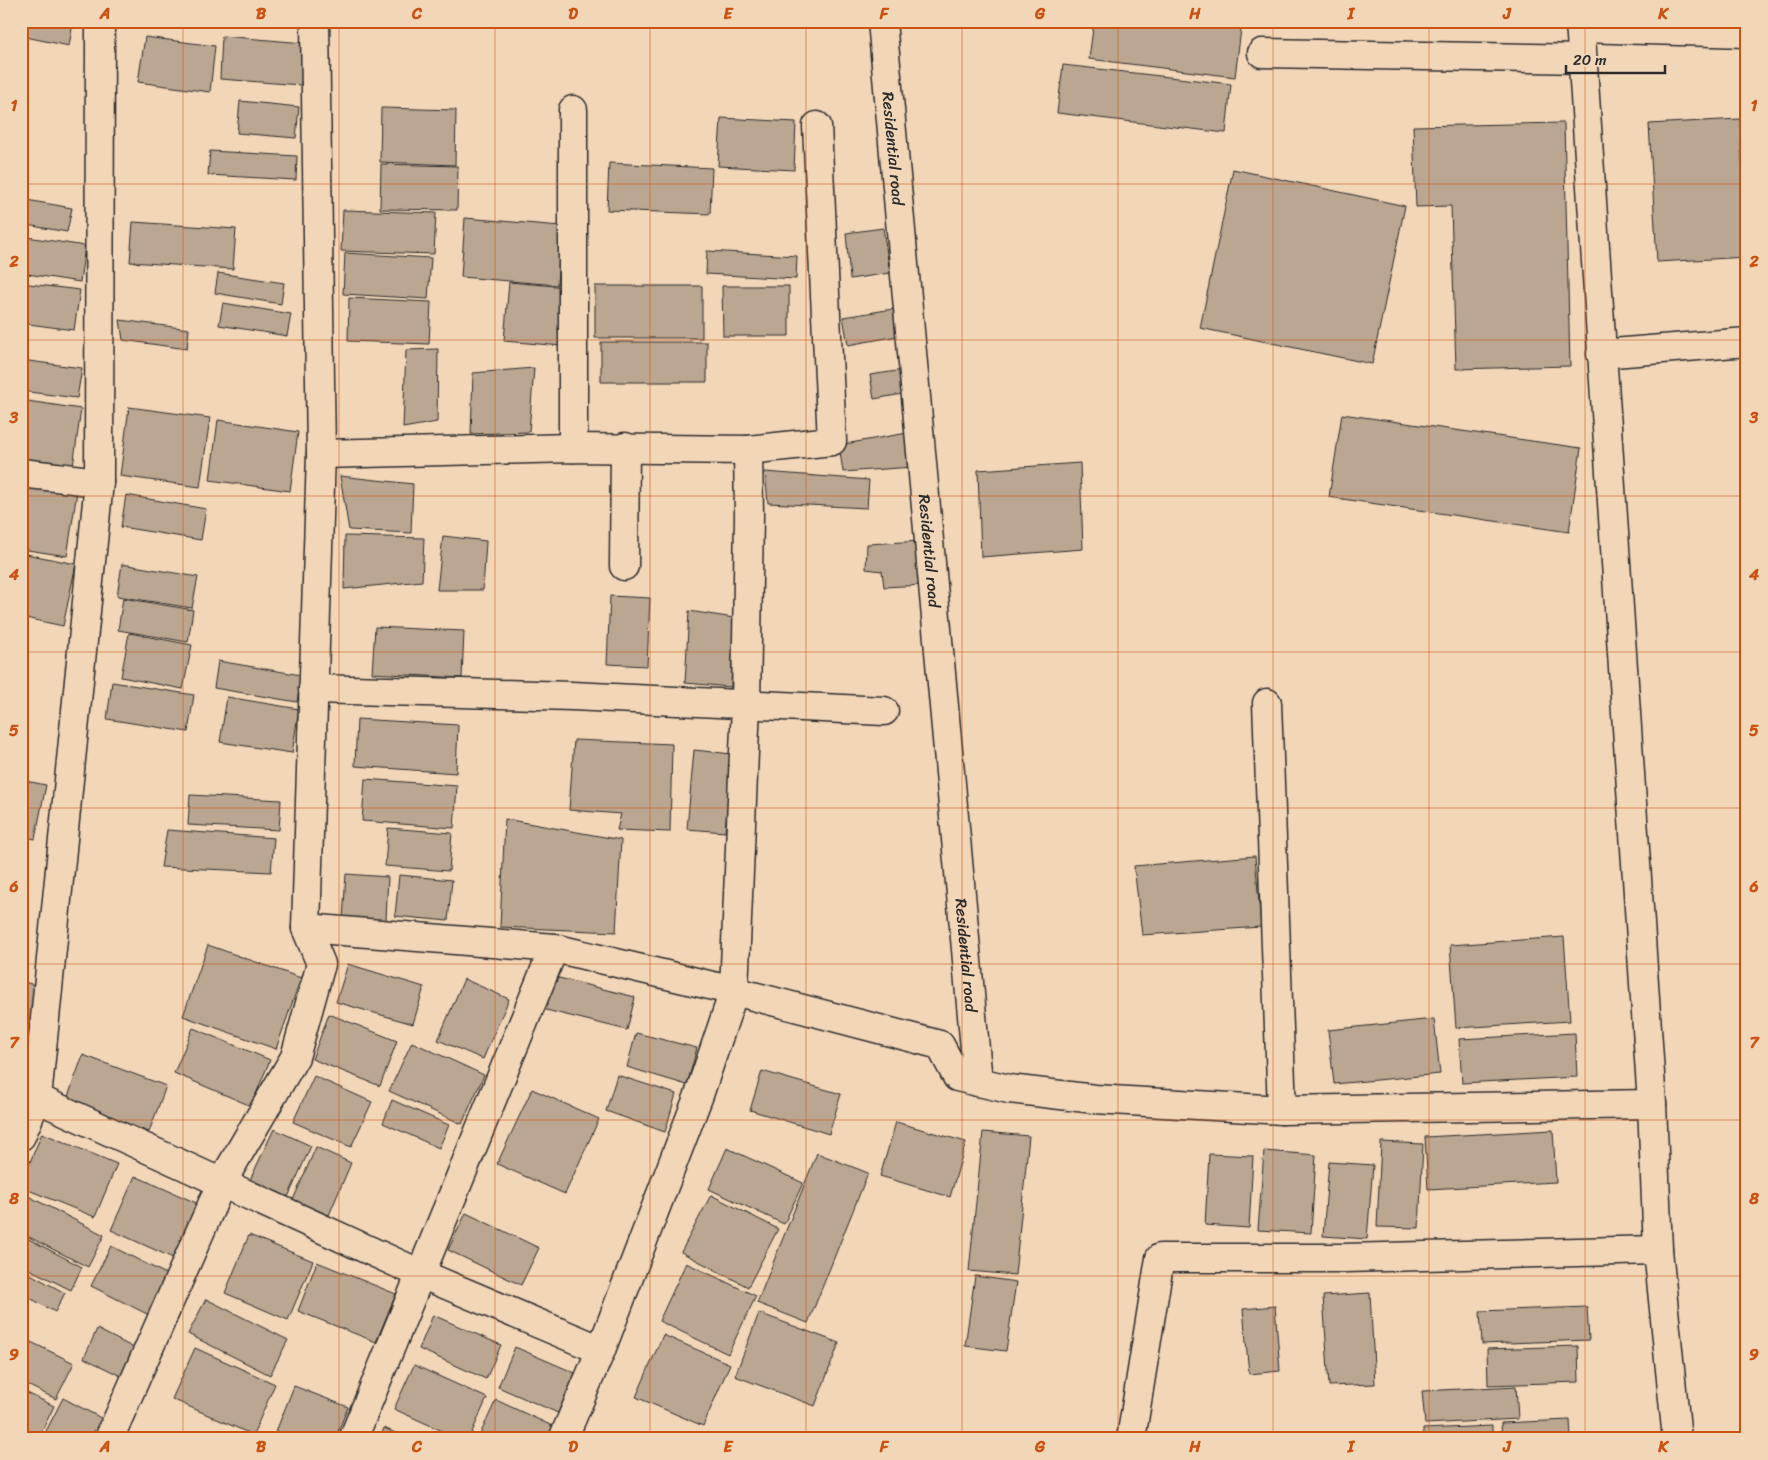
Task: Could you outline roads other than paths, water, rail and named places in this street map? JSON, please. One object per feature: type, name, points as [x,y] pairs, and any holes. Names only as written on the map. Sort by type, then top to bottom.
[{"type":"main road","points":[[21,1136],[29,1094],[99,482],[100,21]]},
{"type":"main road","points":[[109,1439],[222,1182],[295,1058],[321,964],[306,928],[312,689],[321,454],[314,21]]},
{"type":"main road","name":"Residential road","points":[[882,21],[978,1082]]},
{"type":"main road","points":[[1677,1439],[1658,1250],[1652,1104],[1580,25],[1747,33]]},
{"type":"main road","points":[[1262,53],[1582,59]]},
{"type":"main road","points":[[573,110],[573,448]]},
{"type":"main road","points":[[321,454],[625,447],[748,450],[832,441],[817,126]]},
{"type":"main road","points":[[1601,354],[1747,342]]},
{"type":"main road","points":[[624,566],[625,447]]},
{"type":"main road","points":[[563,1439],[601,1350],[699,1095],[734,991],[746,704],[749,515],[748,450]]},
{"type":"main road","points":[[21,473],[99,482]]},
{"type":"main road","points":[[312,689],[563,695],[884,711]]},
{"type":"main road","points":[[1267,703],[1282,1110]]},
{"type":"main road","points":[[306,928],[554,948],[734,991],[940,1045],[957,1077],[1009,1089],[1095,1100],[1282,1110],[1652,1104]]},
{"type":"main road","points":[[353,1439],[554,948]]},
{"type":"main road","points":[[29,1094],[421,1274],[601,1350]]},
{"type":"main road","points":[[1131,1439],[1160,1258],[1345,1258],[1658,1250]]}]
